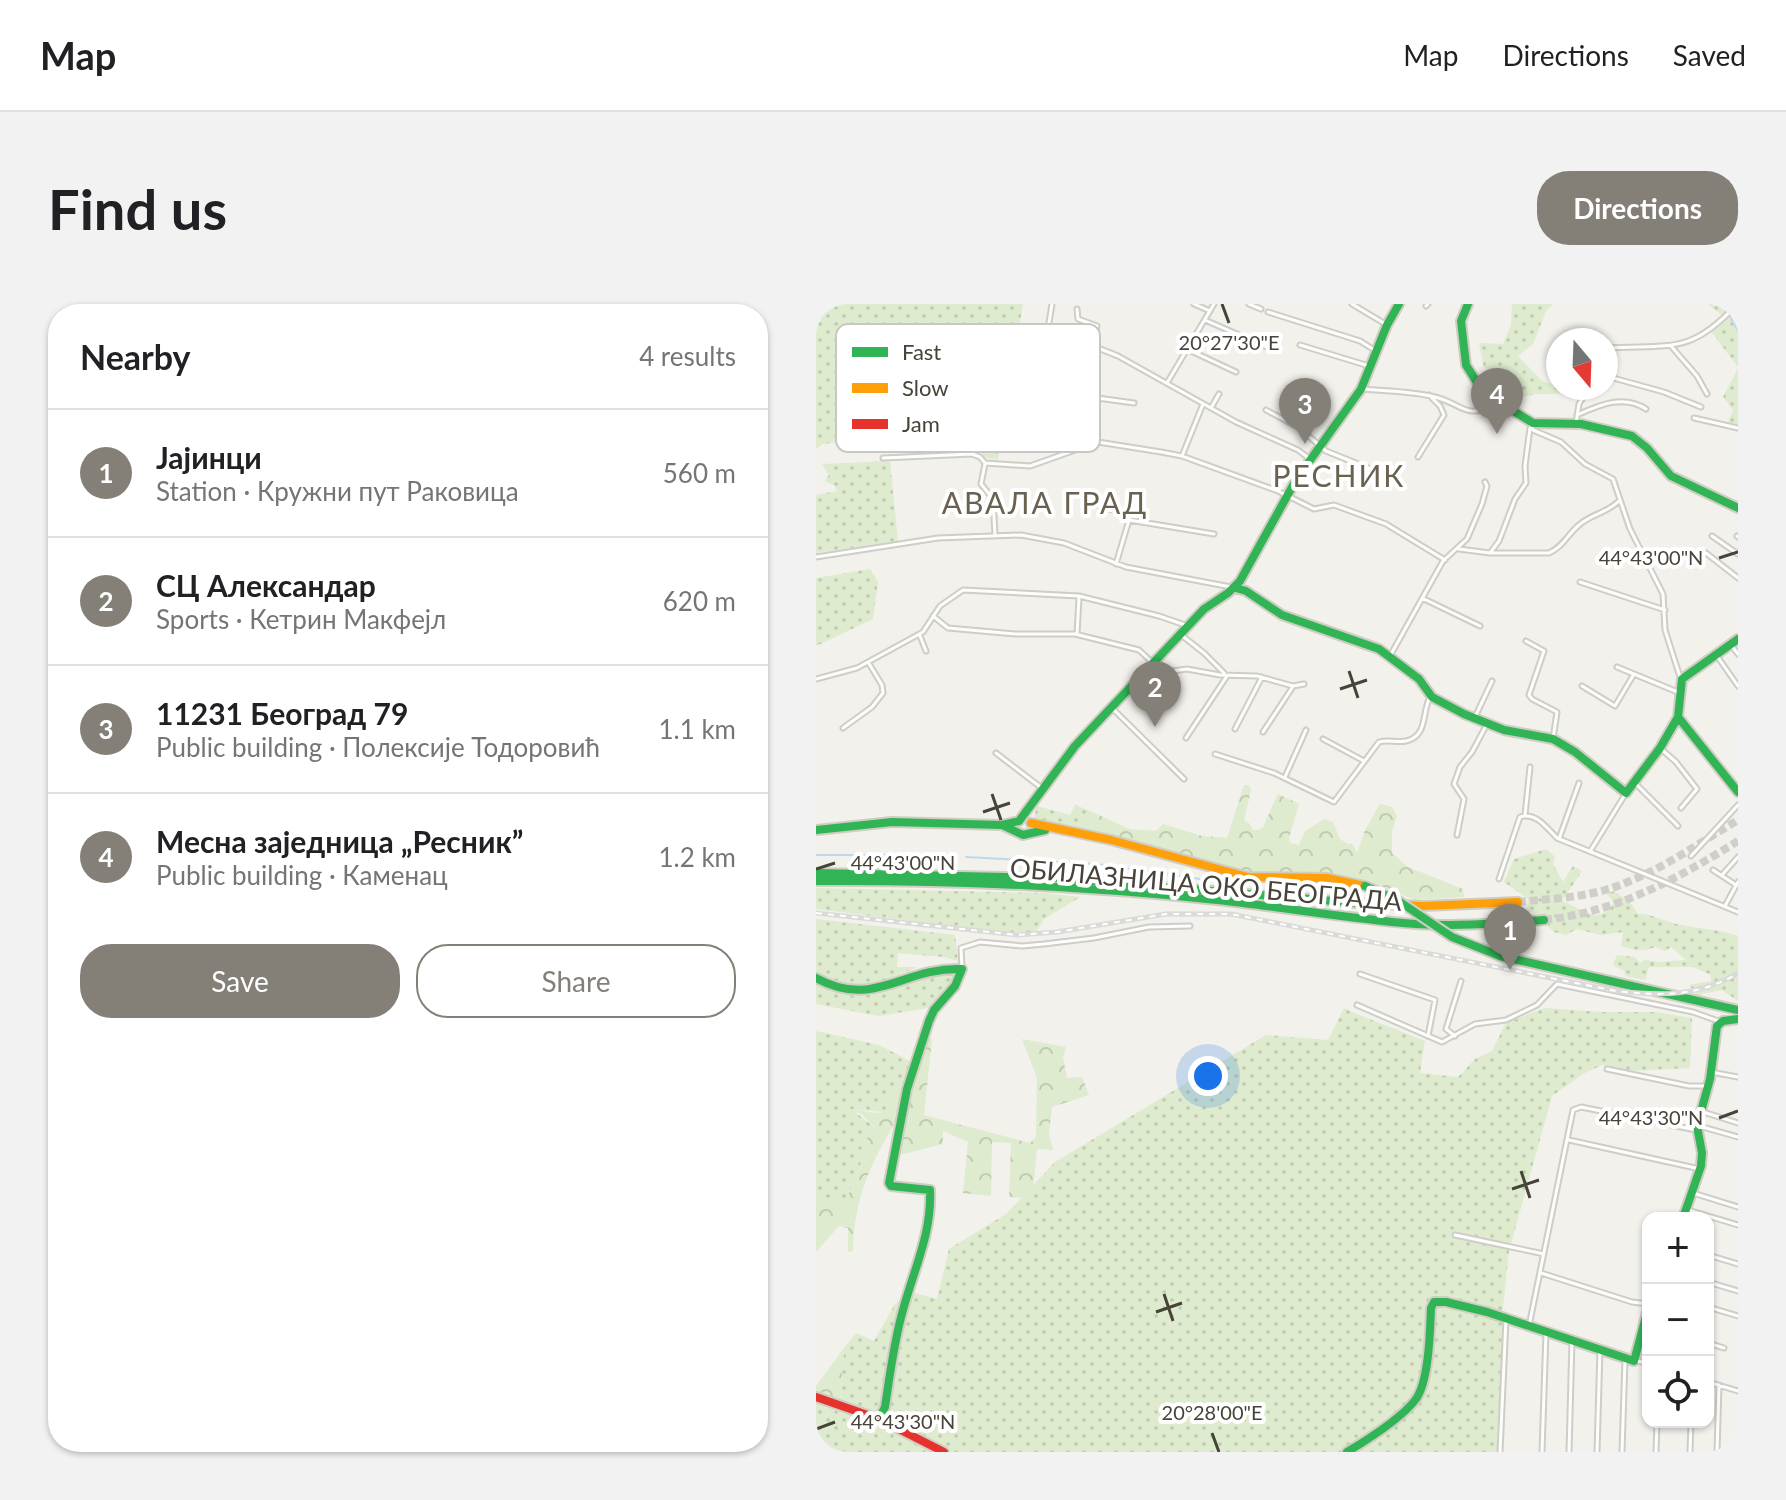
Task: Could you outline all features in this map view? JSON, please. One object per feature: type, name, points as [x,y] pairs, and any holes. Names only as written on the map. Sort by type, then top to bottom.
[{"type":"main road","points":[[1002,825],[1023,835],[1031,807],[1075,746],[1205,608],[1235,588],[1287,495],[1361,389],[1399,304]]},
{"type":"main road","points":[[1468,304],[1461,321],[1466,365],[1478,384],[1529,425],[1577,419],[1632,436],[1671,476],[1738,508]]},
{"type":"main road","points":[[1235,588],[1246,591],[1276,613],[1355,639],[1390,656],[1419,679],[1431,695],[1474,719],[1553,739],[1594,766],[1626,793],[1660,748],[1678,717],[1681,680],[1735,642]]},
{"type":"main road","points":[[1678,717],[1738,792]]},
{"type":"main road","points":[[816,830],[907,822],[1026,824],[1111,840],[1248,877],[1327,878],[1365,886],[1397,900],[1444,933],[1500,956],[1738,1010]]},
{"type":"main road","name":"ОБИЛАЗНИЦА ОКО БЕОГРАДА","points":[[816,873],[941,872],[1042,876],[1376,904],[1457,906],[1518,902]]},
{"type":"main road","name":"ОБИЛАЗНИЦА ОКО БЕОГРАДА","points":[[816,881],[1058,886],[1228,901],[1418,924],[1473,925],[1544,920]]},
{"type":"main road","points":[[816,978],[835,990],[861,993],[931,968],[962,969],[955,986],[931,1016],[900,1118],[889,1183],[927,1189],[931,1193],[926,1248],[903,1311],[885,1407],[879,1419]]},
{"type":"main road","points":[[1686,1212],[1700,1169],[1702,1151],[1696,1128],[1711,1072],[1715,1034],[1721,1022],[1738,1019]]},
{"type":"main road","points":[[1347,1452],[1367,1441],[1417,1398],[1426,1371],[1434,1302],[1461,1305],[1630,1360],[1642,1331]]},
{"type":"main road","points":[[816,1397],[879,1419],[944,1452]]},
{"type":"street","points":[[1048,324],[1052,304]]},
{"type":"street","points":[[1194,304],[1210,311]]},
{"type":"street","points":[[1166,384],[1214,304]]},
{"type":"street","points":[[1249,304],[1261,309]]},
{"type":"street","points":[[1352,304],[1387,325]]},
{"type":"street","points":[[1618,348],[1684,344],[1703,335],[1737,304]]},
{"type":"street","points":[[1077,309],[1078,319],[1092,324]]},
{"type":"street","points":[[1268,312],[1360,341],[1376,351]]},
{"type":"street","points":[[1205,320],[1271,349]]},
{"type":"street","points":[[1300,345],[1370,366]]},
{"type":"street","points":[[1671,346],[1693,370],[1707,394]]},
{"type":"street","points":[[1100,349],[1310,459]]},
{"type":"street","points":[[1187,349],[1236,372]]},
{"type":"street","points":[[1618,379],[1664,392],[1701,407]]},
{"type":"street","points":[[1361,389],[1429,395],[1471,411],[1488,410],[1502,404]]},
{"type":"street","points":[[1211,408],[1219,394]]},
{"type":"street","points":[[1418,457],[1444,415],[1429,395]]},
{"type":"street","points":[[1100,398],[1134,403]]},
{"type":"street","points":[[1577,419],[1582,400]]},
{"type":"street","points":[[1577,419],[1616,402],[1637,403],[1646,409]]},
{"type":"street","points":[[1182,456],[1203,404]]},
{"type":"street","points":[[1266,410],[1298,427],[1320,446],[1348,462],[1393,478]]},
{"type":"street","points":[[1694,418],[1738,428]]},
{"type":"street","points":[[1490,553],[1499,541],[1515,499],[1526,486],[1529,425],[1561,442],[1585,464],[1610,477],[1623,512],[1662,591],[1665,630],[1681,680]]},
{"type":"street","points":[[1100,444],[1182,456],[1287,495],[1314,509],[1334,505],[1386,524],[1445,560]]},
{"type":"street","points":[[883,458],[972,454],[985,463],[1030,466],[1068,452]]},
{"type":"street","points":[[985,463],[981,484],[993,499],[995,535]]},
{"type":"street","points":[[1390,656],[1445,560],[1467,539],[1480,510],[1487,486],[1485,482]]},
{"type":"street","points":[[1456,549],[1490,553],[1549,553],[1556,550],[1582,522],[1609,510],[1619,501]]},
{"type":"street","points":[[1100,507],[1128,513],[1129,520],[1116,564]]},
{"type":"street","points":[[1609,510],[1623,512]]},
{"type":"street","points":[[1129,520],[1214,534]]},
{"type":"street","points":[[816,557],[928,539],[1030,536],[1058,541],[1116,564],[1235,588]]},
{"type":"street","points":[[1712,536],[1738,554]]},
{"type":"street","points":[[1706,553],[1738,578]]},
{"type":"street","points":[[1580,582],[1665,610]]},
{"type":"street","points":[[816,679],[853,669],[919,634],[928,628],[942,604],[963,590],[1079,596],[1188,626]]},
{"type":"street","points":[[1077,634],[1079,596]]},
{"type":"street","points":[[1422,598],[1480,626]]},
{"type":"street","points":[[933,616],[948,628],[1015,634],[1077,634],[1139,650],[1158,673],[1187,669],[1227,676],[1262,677],[1293,686],[1304,684]]},
{"type":"street","points":[[919,634],[926,651]]},
{"type":"street","points":[[1180,634],[1227,676]]},
{"type":"street","points":[[1526,641],[1544,651],[1529,695],[1557,712],[1553,739]]},
{"type":"street","points":[[1735,642],[1738,654]]},
{"type":"street","points":[[1717,656],[1738,686]]},
{"type":"street","points":[[843,728],[872,707],[883,693],[882,685],[868,662]]},
{"type":"street","points":[[1617,667],[1680,693]]},
{"type":"street","points":[[1582,686],[1615,706],[1634,674]]},
{"type":"street","points":[[1186,738],[1227,676]]},
{"type":"street","points":[[1235,729],[1262,677]]},
{"type":"street","points":[[1474,719],[1492,681]]},
{"type":"street","points":[[1263,732],[1293,686]]},
{"type":"street","points":[[1215,754],[1284,778],[1334,802],[1381,741],[1403,741],[1416,736],[1423,726],[1426,702],[1431,695]]},
{"type":"street","points":[[1111,708],[1184,779]]},
{"type":"street","points":[[1457,835],[1464,799],[1454,784],[1459,768],[1487,724]]},
{"type":"street","points":[[1284,778],[1306,730]]},
{"type":"street","points":[[1323,739],[1364,761]]},
{"type":"street","points":[[1660,748],[1676,762],[1697,789],[1681,808]]},
{"type":"street","points":[[996,753],[1043,789]]},
{"type":"street","points":[[1525,815],[1530,767]]},
{"type":"street","points":[[1634,782],[1678,826]]},
{"type":"street","points":[[1559,839],[1579,783]]},
{"type":"street","points":[[1591,850],[1626,793]]},
{"type":"street","points":[[1691,856],[1738,805]]},
{"type":"street","points":[[1499,879],[1520,817],[1525,815],[1538,819],[1559,839],[1738,912]]},
{"type":"street","points":[[1722,875],[1738,857]]},
{"type":"street","points":[[1713,870],[1737,884],[1725,906]]},
{"type":"street","points":[[962,969],[961,950],[965,945],[980,942],[1022,946],[1094,938],[1152,927],[1190,926]]},
{"type":"street","points":[[1360,974],[1434,999],[1436,1004],[1428,1036]]},
{"type":"street","points":[[1455,1036],[1446,1029],[1461,981]]},
{"type":"street","points":[[1357,1005],[1442,1042],[1475,1024],[1503,1021],[1537,1005],[1557,984],[1693,1012],[1721,1022]]},
{"type":"street","points":[[1607,1069],[1689,1086],[1708,1086]]},
{"type":"street","points":[[1711,1072],[1738,1077]]},
{"type":"street","points":[[1529,1326],[1575,1108],[1738,1137]]},
{"type":"street","points":[[1700,1111],[1738,1123]]},
{"type":"street","points":[[1569,1140],[1700,1169]]},
{"type":"street","points":[[1693,1193],[1738,1207]]},
{"type":"street","points":[[1714,1220],[1738,1225]]},
{"type":"street","points":[[1455,1235],[1544,1254]]},
{"type":"street","points":[[1714,1257],[1738,1264]]},
{"type":"street","points":[[1541,1273],[1642,1305]]},
{"type":"street","points":[[1714,1284],[1738,1291]]},
{"type":"street","points":[[1714,1309],[1738,1316]]},
{"type":"street","points":[[1500,1452],[1506,1319]]},
{"type":"street","points":[[1542,1452],[1546,1332]]},
{"type":"street","points":[[1569,1452],[1572,1340]]},
{"type":"street","points":[[1714,1345],[1724,1348]]},
{"type":"street","points":[[1597,1452],[1600,1349]]},
{"type":"street","points":[[1622,1452],[1630,1360],[1642,1362]]},
{"type":"street","points":[[1714,1384],[1738,1391]]},
{"type":"street","points":[[1717,1452],[1719,1385]]},
{"type":"street","points":[[1656,1452],[1657,1428]]},
{"type":"street","points":[[1690,1452],[1691,1428]]},
{"type":"green space","points":[[816,304],[1023,304],[1020,324],[836,324],[836,442],[823,444],[816,449]]},
{"type":"green space","points":[[1512,304],[1553,304],[1546,311],[1533,344],[1518,356],[1546,382],[1546,394],[1516,398],[1508,391],[1511,383],[1498,371],[1484,368],[1479,343],[1503,344],[1511,325]]},
{"type":"green space","points":[[1708,304],[1738,304],[1738,367],[1710,330],[1724,317]]},
{"type":"green space","points":[[1738,368],[1738,428],[1727,425],[1733,410],[1723,397]]},
{"type":"green space","points":[[983,452],[999,452],[998,460],[983,457]]},
{"type":"green space","points":[[890,461],[898,541],[816,553],[816,495],[837,491],[835,486],[825,481],[829,475],[822,464]]},
{"type":"green space","points":[[870,569],[878,582],[873,619],[816,646],[816,578]]},
{"type":"green space","points":[[1244,785],[1249,785],[1251,790],[1244,821],[1253,830],[1263,827],[1278,794],[1299,804],[1289,838],[1290,843],[1299,845],[1305,831],[1324,819],[1333,822],[1340,839],[1352,843],[1357,853],[1365,830],[1380,804],[1392,807],[1397,816],[1392,831],[1392,853],[1408,867],[1463,889],[1464,897],[1415,900],[1378,885],[1317,872],[1243,873],[1077,827],[1088,810],[1129,829],[1156,831],[1163,824],[1202,836],[1227,838]]},
{"type":"green space","points":[[1075,805],[1088,810],[1078,827],[1080,830],[1040,824],[1034,817],[1037,806],[1070,815]]},
{"type":"green space","points":[[1546,849],[1555,857],[1553,864],[1563,882],[1573,866],[1582,871],[1562,901],[1583,911],[1602,914],[1614,902],[1607,894],[1614,891],[1630,902],[1638,914],[1738,936],[1738,1001],[1722,990],[1697,995],[1689,985],[1711,981],[1711,975],[1693,967],[1649,967],[1645,980],[1625,976],[1624,971],[1613,965],[1617,955],[1635,957],[1640,963],[1645,960],[1686,960],[1671,947],[1665,951],[1655,947],[1642,950],[1621,946],[1623,932],[1601,935],[1577,929],[1566,935],[1554,932],[1548,927],[1546,916],[1527,911],[1528,899],[1504,882],[1514,859]]},
{"type":"green space","points":[[816,888],[1044,893],[1080,897],[1044,919],[1036,932],[999,932],[816,909]]},
{"type":"green space","points":[[816,919],[955,935],[958,961],[898,953],[897,967],[918,967],[879,983],[844,987],[816,975]]},
{"type":"green space","points":[[937,971],[959,971],[952,984],[928,1008],[878,1016],[816,1004],[816,984],[835,992],[865,995]]},
{"type":"green space","points":[[1344,1008],[1425,1041],[1420,1073],[1458,1077],[1475,1059],[1492,1051],[1506,1023],[1545,1008],[1656,1012],[1692,1018],[1690,1068],[1631,1071],[1602,1065],[1552,1096],[1509,1251],[1503,1307],[1503,1452],[816,1452],[816,1411],[822,1405],[839,1412],[844,1348],[856,1333],[874,1341],[895,1304],[911,1292],[937,1299],[949,1249],[1006,1214],[1055,1162],[1266,1035],[1328,1040]]},
{"type":"green space","points":[[816,1031],[879,1045],[912,1062],[884,1112],[851,1109],[876,1128],[860,1146],[866,1150],[847,1198],[816,1199]]},
{"type":"green space","points":[[929,1036],[932,1039],[924,1115],[1030,1143],[1036,1137],[1037,1078],[1022,1039],[1066,1047],[1063,1058],[1067,1078],[1082,1077],[1089,1095],[1052,1107],[1049,1135],[1053,1150],[1037,1149],[1032,1198],[1009,1197],[1011,1143],[992,1142],[991,1196],[963,1193],[968,1142],[943,1131],[943,1144],[900,1155],[893,1126],[864,1186],[856,1217],[853,1251],[848,1252],[848,1228],[839,1226],[816,1252],[816,1199],[847,1198],[866,1151],[860,1146],[876,1128],[861,1114],[846,1108],[884,1112],[900,1080]]},
{"type":"green space","points":[[844,1348],[839,1412],[822,1405],[816,1411],[816,1386]]},
{"type":"waterway","points":[[1727,304],[1727,309]]},
{"type":"waterway","points":[[1730,317],[1738,331]]},
{"type":"waterway","points":[[816,855],[950,855]]},
{"type":"waterway","points":[[966,857],[1097,864],[1200,879]]},
{"type":"tunnel","points":[[1518,902],[1584,895],[1623,884],[1674,859],[1738,820]]},
{"type":"tunnel","points":[[1544,920],[1597,910],[1646,892],[1738,841]]},
{"type":"railway","points":[[816,913],[1017,935],[1057,932],[1166,914],[1231,914],[1632,993],[1694,991],[1738,973]]},
{"type":"traffic: fast","points":[[816,830],[892,822],[1002,825],[1019,821],[1075,746],[1204,609],[1240,581],[1296,480],[1361,389],[1399,304]]},
{"type":"traffic: fast","points":[[1468,304],[1461,321],[1466,365],[1478,384],[1502,404],[1533,423],[1581,424],[1632,436],[1671,476],[1738,508]]},
{"type":"traffic: fast","points":[[1236,588],[1246,591],[1282,615],[1379,649],[1419,679],[1432,697],[1464,714],[1504,730],[1553,739],[1575,752],[1626,793],[1660,748],[1678,717],[1682,679],[1738,639]]},
{"type":"traffic: fast","points":[[1678,717],[1738,792]]},
{"type":"traffic: fast","points":[[1002,825],[1023,835],[1045,830]]},
{"type":"traffic: fast","points":[[816,873],[1057,878],[1357,903]]},
{"type":"traffic: fast","points":[[816,881],[967,883],[1117,891],[1416,924],[1464,925],[1544,920]]},
{"type":"traffic: fast","points":[[1365,886],[1397,900],[1452,937],[1500,956]]},
{"type":"traffic: fast","points":[[1500,956],[1738,1010]]},
{"type":"traffic: fast","points":[[816,978],[836,987],[872,989],[922,974],[962,969],[955,986],[934,1010],[929,1021],[907,1089],[889,1183],[891,1186],[930,1190],[930,1206],[925,1236],[897,1334],[885,1407],[879,1419]]},
{"type":"traffic: fast","points":[[1685,1212],[1701,1166],[1697,1126],[1710,1079],[1717,1026],[1723,1021],[1738,1019]]},
{"type":"traffic: fast","points":[[1347,1452],[1393,1421],[1416,1399],[1424,1380],[1434,1302],[1487,1312],[1634,1361],[1642,1331]]},
{"type":"traffic: slow","points":[[1031,823],[1111,840],[1248,877],[1327,878],[1365,886]]},
{"type":"traffic: slow","points":[[1357,903],[1423,906],[1518,902]]},
{"type":"traffic: jam","points":[[816,1397],[879,1419],[944,1452]]},
{"type":"place","name":"Месна заједница „Ресник”","points":[[1497,434]]},
{"type":"place","name":"11231 Београд 79","points":[[1305,444]]},
{"type":"place","name":"СЦ Александар","points":[[1155,727]]},
{"type":"place","name":"Јајинци","points":[[1510,970]]},
{"type":"district","name":"РЕСНИК","points":[[1339,475]]},
{"type":"district","name":"АВАЛА ГРАД","points":[[1045,502]]}]
